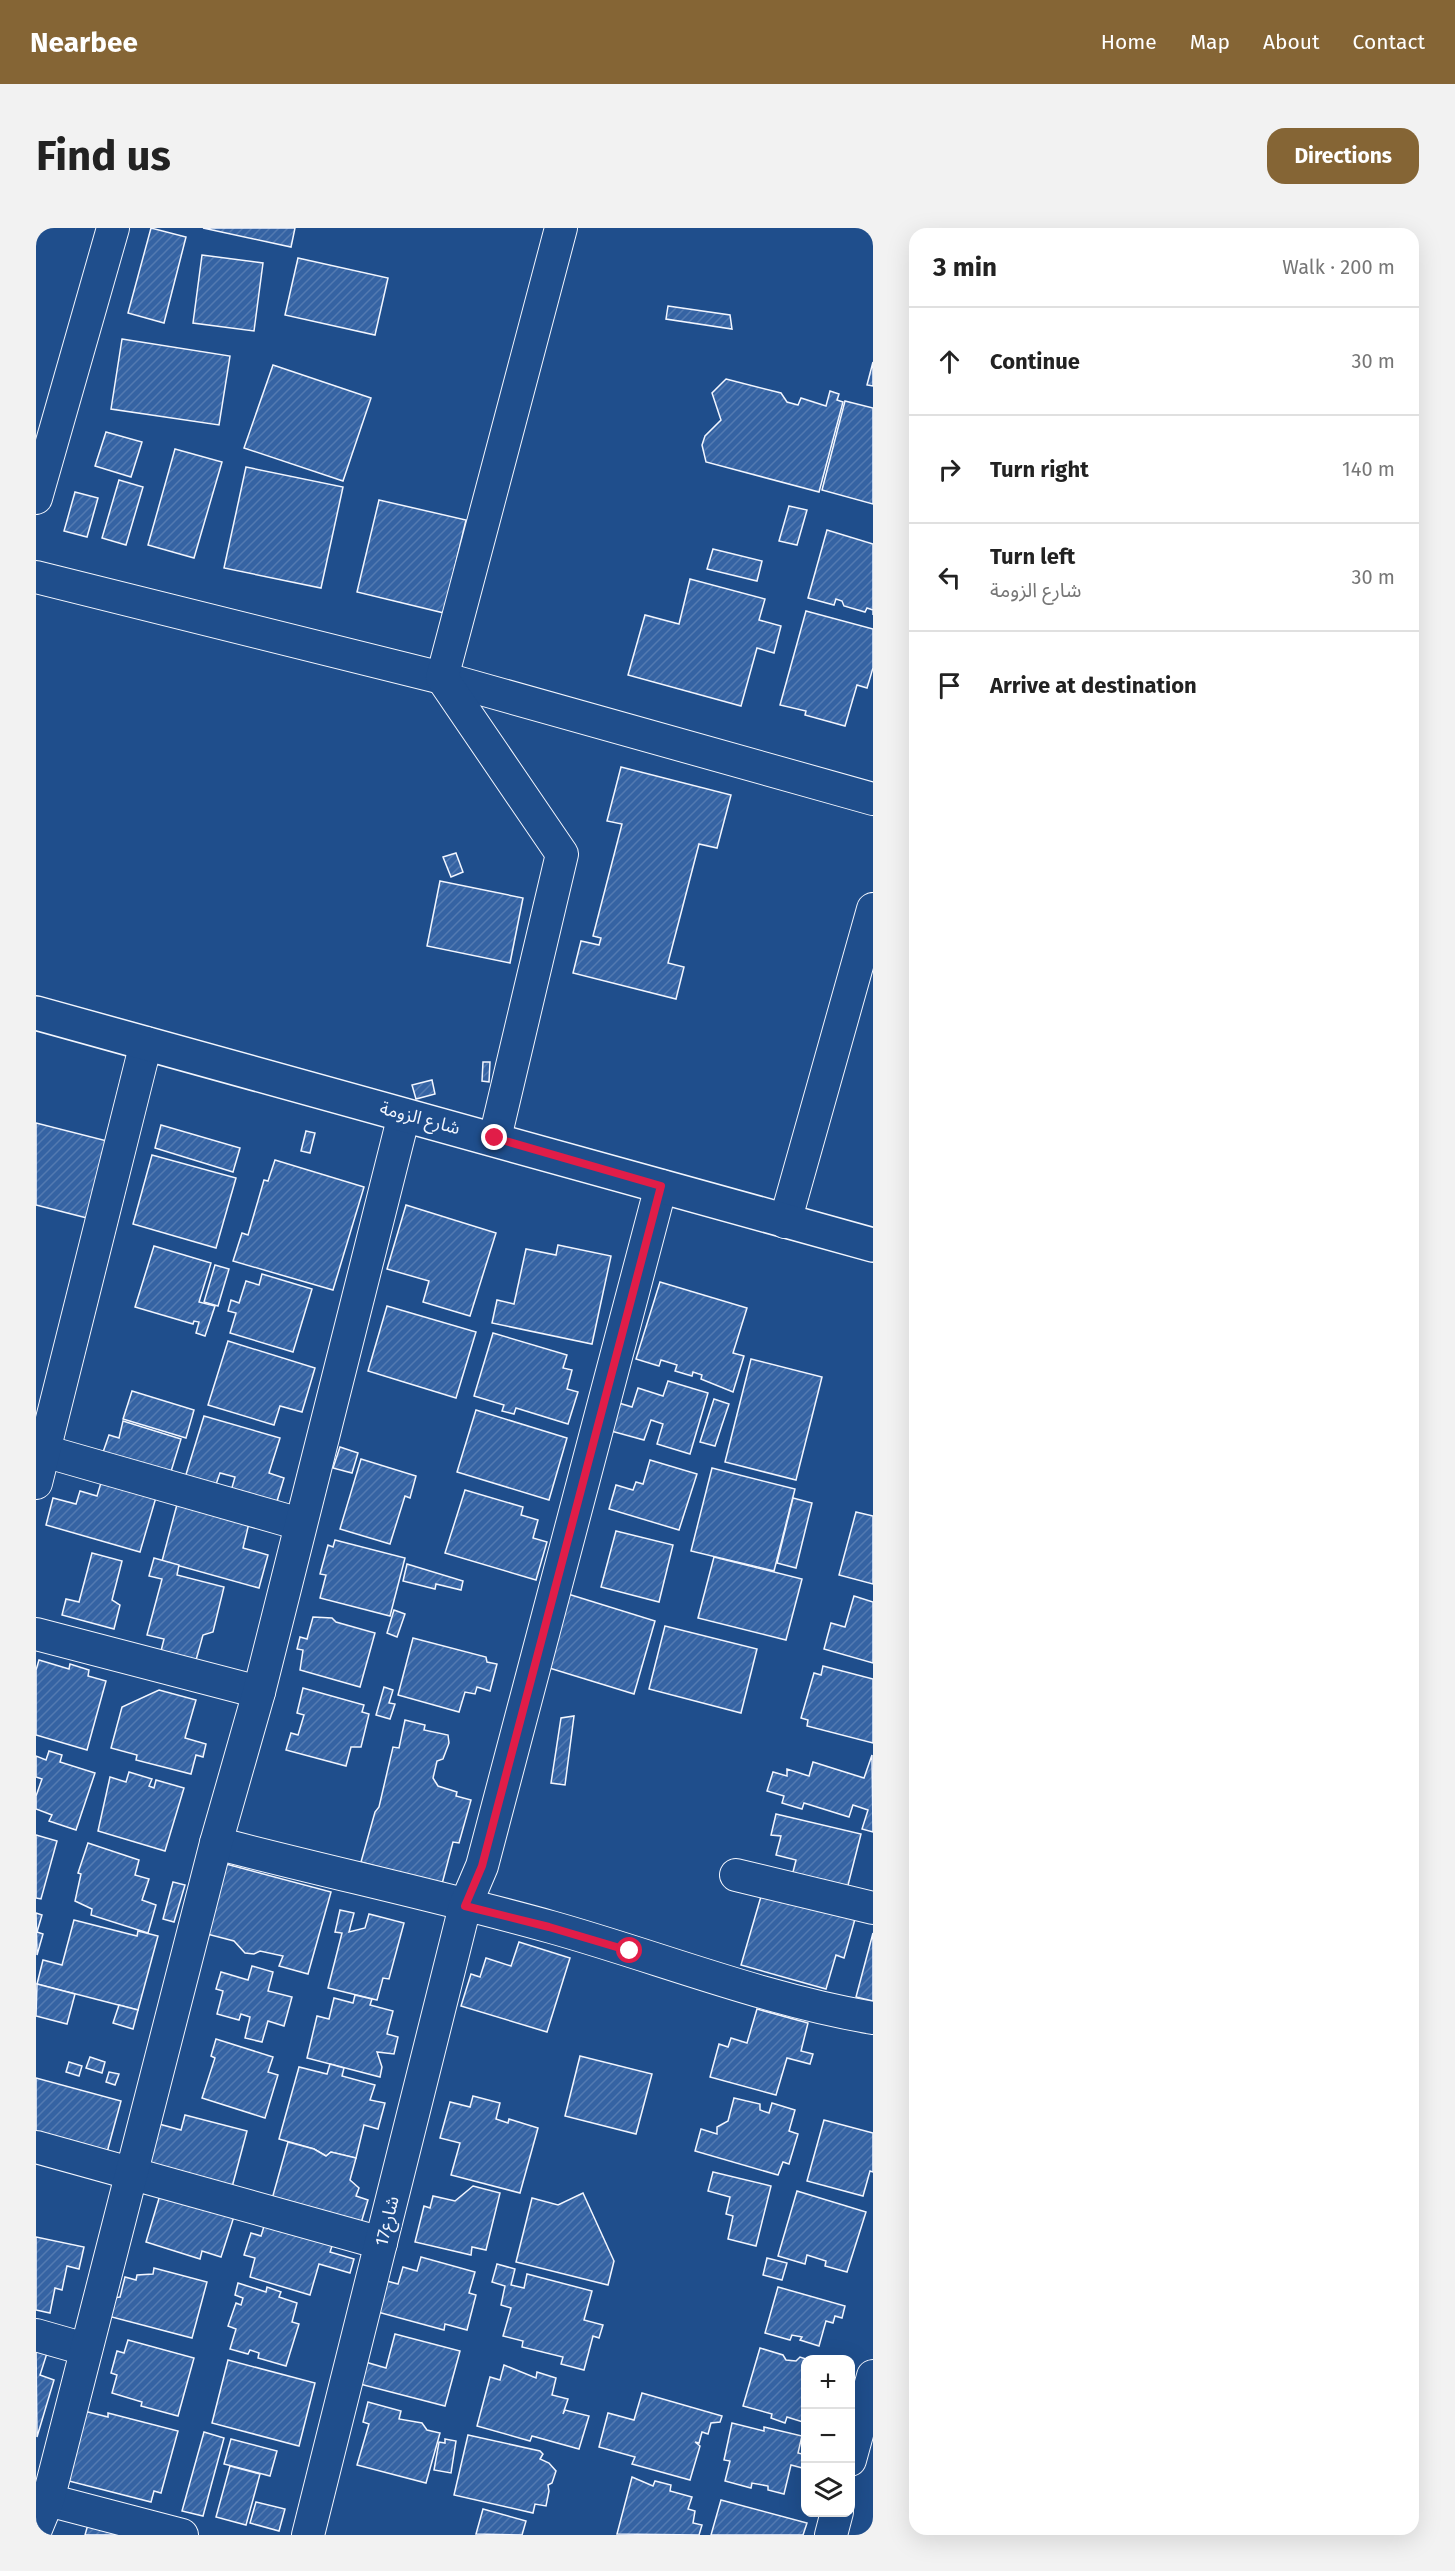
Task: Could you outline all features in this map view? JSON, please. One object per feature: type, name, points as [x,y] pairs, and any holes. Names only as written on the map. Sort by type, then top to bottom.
[{"type":"street","points":[[36,498],[113,228]]},
{"type":"street","points":[[495,1138],[562,854],[442,678],[561,228]]},
{"type":"street","points":[[36,577],[442,678],[873,799]]},
{"type":"street","points":[[785,1222],[873,909]]},
{"type":"street","name":"شارع الزومة","points":[[36,1013],[495,1138],[785,1222],[873,1245]]},
{"type":"street","points":[[36,1483],[146,1043]]},
{"type":"street","points":[[36,2529],[48,2500],[216,1844],[259,1692],[404,1115]]},
{"type":"street","name":"شارع17","points":[[308,2535],[465,1906],[482,1866],[661,1186]]},
{"type":"street","points":[[44,1451],[300,1524]]},
{"type":"street","points":[[36,1634],[259,1692]]},
{"type":"street","points":[[216,1844],[549,1927],[707,1977],[838,2012],[873,2018]]},
{"type":"street","points":[[736,1875],[873,1908]]},
{"type":"street","points":[[36,2147],[381,2243]]},
{"type":"street","points":[[36,2335],[85,2349]]},
{"type":"street","points":[[855,2442],[873,2376]]},
{"type":"street","points":[[48,2500],[182,2535]]},
{"type":"street","points":[[831,2535],[836,2517]]},
{"type":"building","points":[[151,228],[186,237],[164,323],[128,313]]},
{"type":"building","points":[[203,228],[295,228],[291,247]]},
{"type":"building","points":[[202,255],[263,263],[254,331],[193,323]]},
{"type":"building","points":[[298,258],[388,278],[375,335],[285,315]]},
{"type":"building","points":[[668,306],[730,315],[732,329],[666,319]]},
{"type":"building","points":[[122,339],[230,356],[219,425],[111,409]]},
{"type":"building","points":[[873,362],[873,386],[867,385]]},
{"type":"building","points":[[273,365],[371,398],[343,481],[244,448]]},
{"type":"building","points":[[726,379],[781,393],[787,402],[798,405],[801,398],[826,406],[830,391],[839,394],[837,400],[843,402],[819,492],[706,462],[702,445],[705,436],[721,420],[712,393]]},
{"type":"building","points":[[845,401],[873,408],[873,504],[822,490]]},
{"type":"building","points":[[106,432],[142,442],[131,477],[95,466]]},
{"type":"building","points":[[175,449],[222,462],[194,558],[148,545]]},
{"type":"building","points":[[246,467],[343,487],[321,588],[224,568]]},
{"type":"building","points":[[119,480],[143,487],[126,545],[102,538]]},
{"type":"building","points":[[75,492],[98,498],[87,537],[64,531]]},
{"type":"building","points":[[379,500],[466,520],[444,613],[357,592]]},
{"type":"building","points":[[789,506],[807,510],[797,545],[779,541]]},
{"type":"building","points":[[827,530],[873,544],[873,610],[867,608],[865,612],[844,606],[842,601],[836,599],[834,605],[808,598]]},
{"type":"building","points":[[713,549],[762,561],[757,581],[707,569]]},
{"type":"building","points":[[690,579],[765,599],[759,620],[781,626],[774,653],[757,648],[741,706],[628,675],[645,615],[679,624]]},
{"type":"building","points":[[806,611],[873,629],[873,668],[867,688],[857,685],[845,726],[805,715],[806,711],[780,705]]},
{"type":"building","points":[[621,767],[731,795],[717,848],[699,844],[668,963],[684,967],[676,999],[573,973],[581,941],[599,945],[601,938],[593,936],[622,824],[607,821]]},
{"type":"building","points":[[456,853],[463,872],[451,877],[443,857]]},
{"type":"building","points":[[440,881],[523,898],[510,963],[427,946]]},
{"type":"building","points":[[483,1062],[490,1062],[489,1082],[482,1081]]},
{"type":"building","points":[[432,1080],[435,1094],[416,1099],[412,1085]]},
{"type":"building","points":[[36,1123],[111,1142],[91,1219],[36,1205]]},
{"type":"building","points":[[161,1125],[240,1148],[233,1172],[155,1148]]},
{"type":"building","points":[[306,1131],[315,1133],[310,1153],[301,1151]]},
{"type":"building","points":[[152,1155],[236,1178],[216,1248],[133,1224]]},
{"type":"building","points":[[275,1160],[364,1187],[333,1290],[233,1261],[242,1233],[248,1235],[264,1180],[268,1181]]},
{"type":"building","points":[[406,1205],[496,1233],[470,1316],[423,1302],[429,1281],[387,1269]]},
{"type":"building","points":[[558,1245],[611,1256],[592,1344],[492,1323],[497,1300],[514,1304],[526,1249],[556,1255]]},
{"type":"building","points":[[154,1246],[211,1263],[199,1302],[215,1306],[205,1336],[196,1333],[199,1322],[194,1321],[193,1324],[135,1307]]},
{"type":"building","points":[[215,1265],[229,1269],[218,1306],[204,1302]]},
{"type":"building","points":[[262,1274],[312,1289],[293,1352],[230,1333],[236,1313],[228,1311],[231,1300],[239,1303],[246,1281],[259,1285]]},
{"type":"building","points":[[660,1282],[747,1308],[733,1353],[744,1356],[733,1392],[701,1379],[702,1375],[693,1372],[692,1376],[675,1371],[677,1365],[661,1360],[659,1366],[636,1359]]},
{"type":"building","points":[[387,1306],[476,1332],[456,1398],[368,1371]]},
{"type":"building","points":[[493,1333],[567,1355],[563,1368],[572,1370],[567,1389],[578,1392],[568,1424],[516,1408],[514,1414],[502,1411],[504,1405],[474,1396]]},
{"type":"building","points":[[228,1341],[315,1368],[302,1412],[280,1406],[274,1425],[208,1405]]},
{"type":"building","points":[[751,1359],[822,1377],[796,1480],[725,1462]]},
{"type":"building","points":[[668,1381],[708,1393],[690,1454],[657,1444],[663,1424],[651,1420],[644,1440],[611,1431],[619,1403],[632,1407],[638,1388],[663,1396]]},
{"type":"building","points":[[132,1391],[194,1410],[186,1438],[123,1419]]},
{"type":"building","points":[[714,1399],[729,1404],[715,1446],[700,1442]]},
{"type":"building","points":[[476,1410],[567,1438],[549,1500],[457,1472]]},
{"type":"building","points":[[204,1416],[280,1438],[269,1473],[284,1478],[275,1508],[229,1498],[235,1477],[220,1473],[214,1490],[184,1481]]},
{"type":"building","points":[[123,1421],[181,1439],[169,1478],[101,1458],[109,1435],[119,1438]]},
{"type":"building","points":[[340,1447],[358,1453],[352,1473],[333,1468]]},
{"type":"building","points":[[361,1459],[416,1476],[410,1498],[405,1496],[390,1544],[340,1529]]},
{"type":"building","points":[[650,1460],[697,1474],[679,1530],[609,1509],[616,1485],[633,1490],[636,1482],[643,1484]]},
{"type":"building","points":[[712,1468],[795,1489],[774,1571],[691,1551]]},
{"type":"building","points":[[103,1476],[159,1487],[140,1552],[46,1525],[53,1498],[76,1504],[80,1491],[97,1496]]},
{"type":"building","points":[[465,1490],[523,1507],[521,1515],[538,1520],[533,1538],[547,1542],[536,1580],[445,1553]]},
{"type":"building","points":[[179,1497],[250,1519],[243,1548],[268,1555],[259,1588],[162,1561]]},
{"type":"building","points":[[793,1498],[812,1503],[796,1568],[777,1563]]},
{"type":"building","points":[[856,1512],[873,1516],[873,1584],[839,1575]]},
{"type":"building","points":[[616,1531],[673,1545],[659,1602],[601,1587]]},
{"type":"building","points":[[335,1540],[405,1558],[390,1616],[320,1598],[326,1575],[320,1574],[328,1545],[333,1547]]},
{"type":"building","points":[[92,1553],[122,1561],[112,1600],[120,1605],[114,1629],[62,1615],[66,1599],[79,1602]]},
{"type":"building","points":[[714,1557],[802,1579],[786,1640],[698,1618]]},
{"type":"building","points":[[154,1558],[179,1565],[177,1575],[224,1587],[213,1632],[203,1635],[196,1660],[161,1651],[164,1639],[147,1635],[162,1579],[149,1576]]},
{"type":"building","points":[[407,1564],[463,1581],[461,1590],[436,1584],[435,1589],[403,1581]]},
{"type":"building","points":[[568,1594],[655,1621],[634,1694],[546,1667]]},
{"type":"building","points":[[854,1596],[873,1602],[873,1663],[824,1649],[831,1623],[845,1627]]},
{"type":"building","points":[[394,1610],[405,1614],[397,1637],[387,1633]]},
{"type":"building","points":[[313,1617],[332,1618],[336,1622],[375,1633],[360,1687],[300,1670],[303,1650],[297,1649],[300,1637],[307,1639]]},
{"type":"building","points":[[665,1626],[757,1649],[741,1713],[649,1689]]},
{"type":"building","points":[[413,1638],[486,1657],[487,1662],[497,1664],[490,1691],[477,1687],[475,1694],[465,1692],[459,1712],[398,1695]]},
{"type":"building","points":[[39,1660],[69,1669],[70,1664],[89,1670],[88,1676],[106,1681],[87,1750],[36,1735],[36,1670]]},
{"type":"building","points":[[823,1666],[873,1679],[873,1743],[807,1726],[808,1720],[801,1718],[814,1673],[821,1675]]},
{"type":"building","points":[[384,1687],[393,1690],[389,1703],[395,1704],[390,1719],[376,1715]]},
{"type":"building","points":[[303,1688],[364,1705],[362,1712],[369,1714],[361,1747],[351,1747],[346,1766],[286,1750],[291,1733],[298,1735],[304,1715],[297,1713]]},
{"type":"building","points":[[159,1690],[196,1700],[185,1738],[206,1744],[203,1757],[196,1755],[191,1774],[136,1760],[137,1755],[111,1748],[122,1707]]},
{"type":"building","points":[[574,1716],[565,1785],[551,1783],[561,1718]]},
{"type":"building","points":[[405,1720],[425,1725],[424,1730],[448,1735],[449,1743],[443,1759],[437,1761],[433,1778],[438,1786],[457,1792],[456,1796],[471,1800],[459,1843],[453,1842],[442,1884],[361,1862],[375,1812],[379,1807],[393,1747],[399,1748]]},
{"type":"building","points":[[49,1751],[62,1755],[60,1762],[95,1773],[76,1830],[49,1821],[52,1815],[36,1809],[36,1796],[42,1779],[36,1777],[36,1756],[46,1760]]},
{"type":"building","points":[[872,1755],[873,1832],[862,1829],[868,1810],[853,1805],[849,1817],[804,1803],[802,1809],[782,1803],[784,1796],[767,1791],[773,1772],[787,1776],[787,1769],[809,1776],[813,1762],[864,1778]]},
{"type":"building","points":[[129,1772],[152,1779],[149,1786],[154,1788],[156,1780],[184,1788],[165,1851],[98,1831],[110,1777],[126,1782]]},
{"type":"building","points":[[776,1814],[861,1834],[846,1893],[791,1880],[796,1860],[776,1855],[781,1836],[771,1835]]},
{"type":"building","points":[[36,1835],[57,1841],[41,1899],[36,1898]]},
{"type":"building","points":[[88,1843],[139,1860],[135,1875],[149,1879],[142,1900],[156,1905],[148,1933],[91,1915],[92,1909],[75,1901],[81,1874],[78,1873]]},
{"type":"building","points":[[226,1864],[331,1892],[308,1974],[279,1966],[283,1956],[260,1951],[254,1954],[245,1953],[234,1941],[207,1934]]},
{"type":"building","points":[[173,1882],[185,1885],[174,1922],[163,1919]]},
{"type":"building","points":[[762,1893],[855,1919],[844,1958],[836,1955],[826,1989],[741,1965]]},
{"type":"building","points":[[340,1910],[354,1913],[349,1932],[365,1928],[369,1914],[404,1923],[389,1979],[383,1978],[377,2000],[328,1988],[342,1933],[335,1932]]},
{"type":"building","points":[[36,1913],[42,1915],[37,1932],[43,1934],[37,1955]]},
{"type":"building","points":[[74,1920],[137,1936],[138,1931],[158,1936],[138,2010],[37,1984],[43,1960],[62,1965]]},
{"type":"building","points":[[873,1933],[873,2001],[856,1997]]},
{"type":"building","points":[[519,1942],[570,1958],[547,2032],[461,2006],[471,1974],[480,1977],[486,1958],[511,1966]]},
{"type":"building","points":[[252,1966],[273,1972],[268,1991],[292,1997],[284,2026],[268,2021],[262,2042],[245,2038],[250,2017],[241,2014],[239,2020],[217,2014],[223,1991],[216,1989],[221,1972],[248,1980]]},
{"type":"building","points":[[37,1984],[75,1994],[67,2024],[36,2016]]},
{"type":"building","points":[[355,1995],[372,1999],[370,2005],[393,2011],[387,2034],[398,2037],[394,2054],[377,2052],[382,2067],[380,2077],[307,2058],[317,2016],[329,2019],[334,1998],[353,2003]]},
{"type":"building","points":[[119,2005],[138,2010],[133,2029],[113,2023]]},
{"type":"building","points":[[757,2009],[808,2023],[801,2051],[813,2054],[810,2064],[787,2058],[776,2095],[710,2077],[719,2044],[728,2047],[731,2038],[747,2043]]},
{"type":"building","points":[[216,2039],[273,2057],[268,2072],[278,2075],[265,2118],[202,2098],[215,2058],[211,2056]]},
{"type":"building","points":[[580,2056],[652,2074],[636,2134],[565,2116]]},
{"type":"building","points":[[90,2057],[105,2062],[102,2073],[86,2068]]},
{"type":"building","points":[[69,2062],[82,2066],[79,2076],[66,2072]]},
{"type":"building","points":[[330,2064],[344,2068],[342,2076],[375,2085],[370,2100],[385,2103],[378,2129],[364,2125],[356,2158],[331,2152],[326,2156],[314,2149],[279,2139],[299,2067],[327,2074]]},
{"type":"building","points":[[109,2072],[119,2074],[115,2085],[106,2082]]},
{"type":"building","points":[[36,2078],[121,2101],[106,2156],[36,2137]]},
{"type":"building","points":[[473,2096],[500,2103],[496,2119],[508,2123],[509,2119],[538,2128],[520,2193],[451,2175],[460,2143],[440,2138],[450,2102],[470,2107]]},
{"type":"building","points":[[734,2098],[760,2104],[760,2110],[769,2113],[772,2103],[795,2110],[789,2131],[798,2134],[789,2164],[783,2162],[778,2175],[695,2151],[701,2129],[717,2134],[717,2127],[728,2121]]},
{"type":"building","points":[[185,2115],[247,2131],[231,2191],[147,2168],[159,2124],[181,2130]]},
{"type":"building","points":[[824,2120],[873,2133],[873,2172],[870,2171],[863,2196],[807,2181]]},
{"type":"building","points":[[288,2142],[314,2149],[326,2156],[331,2152],[356,2158],[350,2180],[359,2188],[356,2196],[368,2200],[361,2223],[272,2199]]},
{"type":"building","points":[[713,2172],[771,2186],[756,2246],[728,2239],[733,2216],[726,2214],[730,2197],[708,2191]]},
{"type":"building","points":[[163,2185],[237,2207],[221,2257],[202,2251],[200,2259],[146,2242]]},
{"type":"building","points":[[473,2186],[500,2193],[486,2250],[472,2247],[471,2255],[415,2242],[424,2206],[430,2208],[433,2196],[455,2201]]},
{"type":"building","points":[[797,2191],[866,2212],[847,2272],[825,2266],[826,2261],[807,2255],[805,2264],[778,2256]]},
{"type":"building","points":[[583,2193],[614,2261],[608,2285],[516,2262],[532,2198],[558,2205]]},
{"type":"building","points":[[266,2220],[334,2240],[330,2252],[354,2259],[350,2273],[319,2264],[310,2295],[250,2277],[255,2258],[244,2255],[251,2233],[261,2236]]},
{"type":"building","points":[[36,2237],[84,2247],[79,2269],[67,2266],[62,2290],[55,2288],[50,2313],[36,2310]]},
{"type":"building","points":[[421,2257],[475,2272],[469,2293],[476,2295],[467,2330],[445,2324],[444,2330],[374,2311],[383,2280],[398,2284],[403,2267],[417,2271]]},
{"type":"building","points":[[767,2258],[787,2263],[782,2280],[763,2275]]},
{"type":"building","points":[[497,2264],[515,2269],[511,2285],[524,2288],[527,2274],[592,2291],[584,2320],[603,2325],[599,2338],[593,2336],[584,2370],[561,2364],[563,2357],[522,2347],[523,2341],[503,2336],[511,2308],[501,2305],[505,2286],[492,2282]]},
{"type":"building","points":[[154,2268],[207,2282],[192,2338],[108,2316],[112,2298],[120,2297],[125,2277],[136,2280],[137,2275],[153,2274]]},
{"type":"building","points":[[238,2283],[266,2292],[267,2287],[281,2292],[279,2297],[297,2303],[292,2322],[299,2324],[286,2366],[258,2358],[259,2353],[250,2350],[248,2354],[230,2349],[236,2329],[228,2326],[236,2303],[241,2305],[243,2298],[235,2295]]},
{"type":"building","points":[[778,2287],[845,2306],[842,2318],[835,2316],[833,2323],[826,2321],[819,2346],[800,2340],[802,2337],[792,2335],[790,2340],[765,2333]]},
{"type":"building","points":[[395,2334],[460,2351],[445,2406],[356,2383],[362,2361],[386,2368]]},
{"type":"building","points":[[128,2340],[194,2358],[178,2416],[141,2406],[142,2402],[112,2393],[117,2375],[111,2373],[117,2351],[124,2353]]},
{"type":"building","points":[[36,2347],[48,2350],[40,2375],[54,2380],[37,2437]]},
{"type":"building","points":[[760,2348],[783,2355],[786,2360],[796,2361],[801,2357],[801,2421],[787,2417],[785,2423],[771,2418],[772,2414],[743,2406]]},
{"type":"building","points":[[228,2360],[315,2383],[299,2446],[212,2423]]},
{"type":"building","points":[[504,2365],[536,2378],[537,2372],[556,2378],[552,2395],[568,2399],[563,2414],[565,2410],[589,2416],[579,2449],[532,2436],[530,2441],[477,2426],[490,2377],[500,2380]]},
{"type":"building","points":[[642,2393],[722,2416],[720,2422],[711,2423],[708,2434],[702,2432],[699,2443],[695,2442],[700,2446],[690,2480],[632,2464],[635,2457],[599,2447],[608,2413],[634,2420]]},
{"type":"building","points":[[368,2402],[401,2411],[399,2419],[422,2423],[427,2430],[440,2433],[426,2483],[357,2465],[369,2424],[363,2422]]},
{"type":"building","points":[[84,2411],[108,2417],[108,2413],[178,2431],[161,2493],[154,2491],[151,2502],[65,2480]]},
{"type":"building","points":[[732,2423],[764,2431],[764,2427],[801,2436],[798,2453],[801,2454],[801,2468],[791,2465],[784,2494],[768,2490],[768,2486],[752,2483],[751,2488],[725,2481],[730,2461],[724,2460]]},
{"type":"building","points":[[204,2432],[224,2438],[203,2516],[182,2511]]},
{"type":"building","points":[[468,2435],[540,2451],[543,2454],[540,2459],[549,2463],[556,2471],[552,2483],[548,2485],[546,2506],[535,2504],[533,2513],[454,2495]]},
{"type":"building","points":[[231,2439],[277,2451],[270,2476],[224,2464]]},
{"type":"building","points":[[445,2439],[456,2441],[451,2473],[434,2470],[439,2442],[445,2443]]},
{"type":"building","points":[[230,2466],[260,2474],[246,2525],[216,2517]]},
{"type":"building","points":[[632,2477],[653,2486],[655,2481],[671,2485],[670,2491],[692,2497],[688,2509],[695,2511],[693,2523],[702,2525],[699,2535],[617,2534]]},
{"type":"building","points":[[721,2500],[807,2523],[803,2535],[711,2535]]},
{"type":"building","points":[[256,2502],[285,2509],[279,2531],[250,2523]]},
{"type":"building","points":[[483,2509],[526,2521],[522,2535],[476,2534]]},
{"type":"building","points":[[89,2521],[141,2535],[85,2535]]},
{"type":"route","points":[[495,1138],[661,1186],[482,1866],[465,1906],[549,1927],[630,1951]]}]
